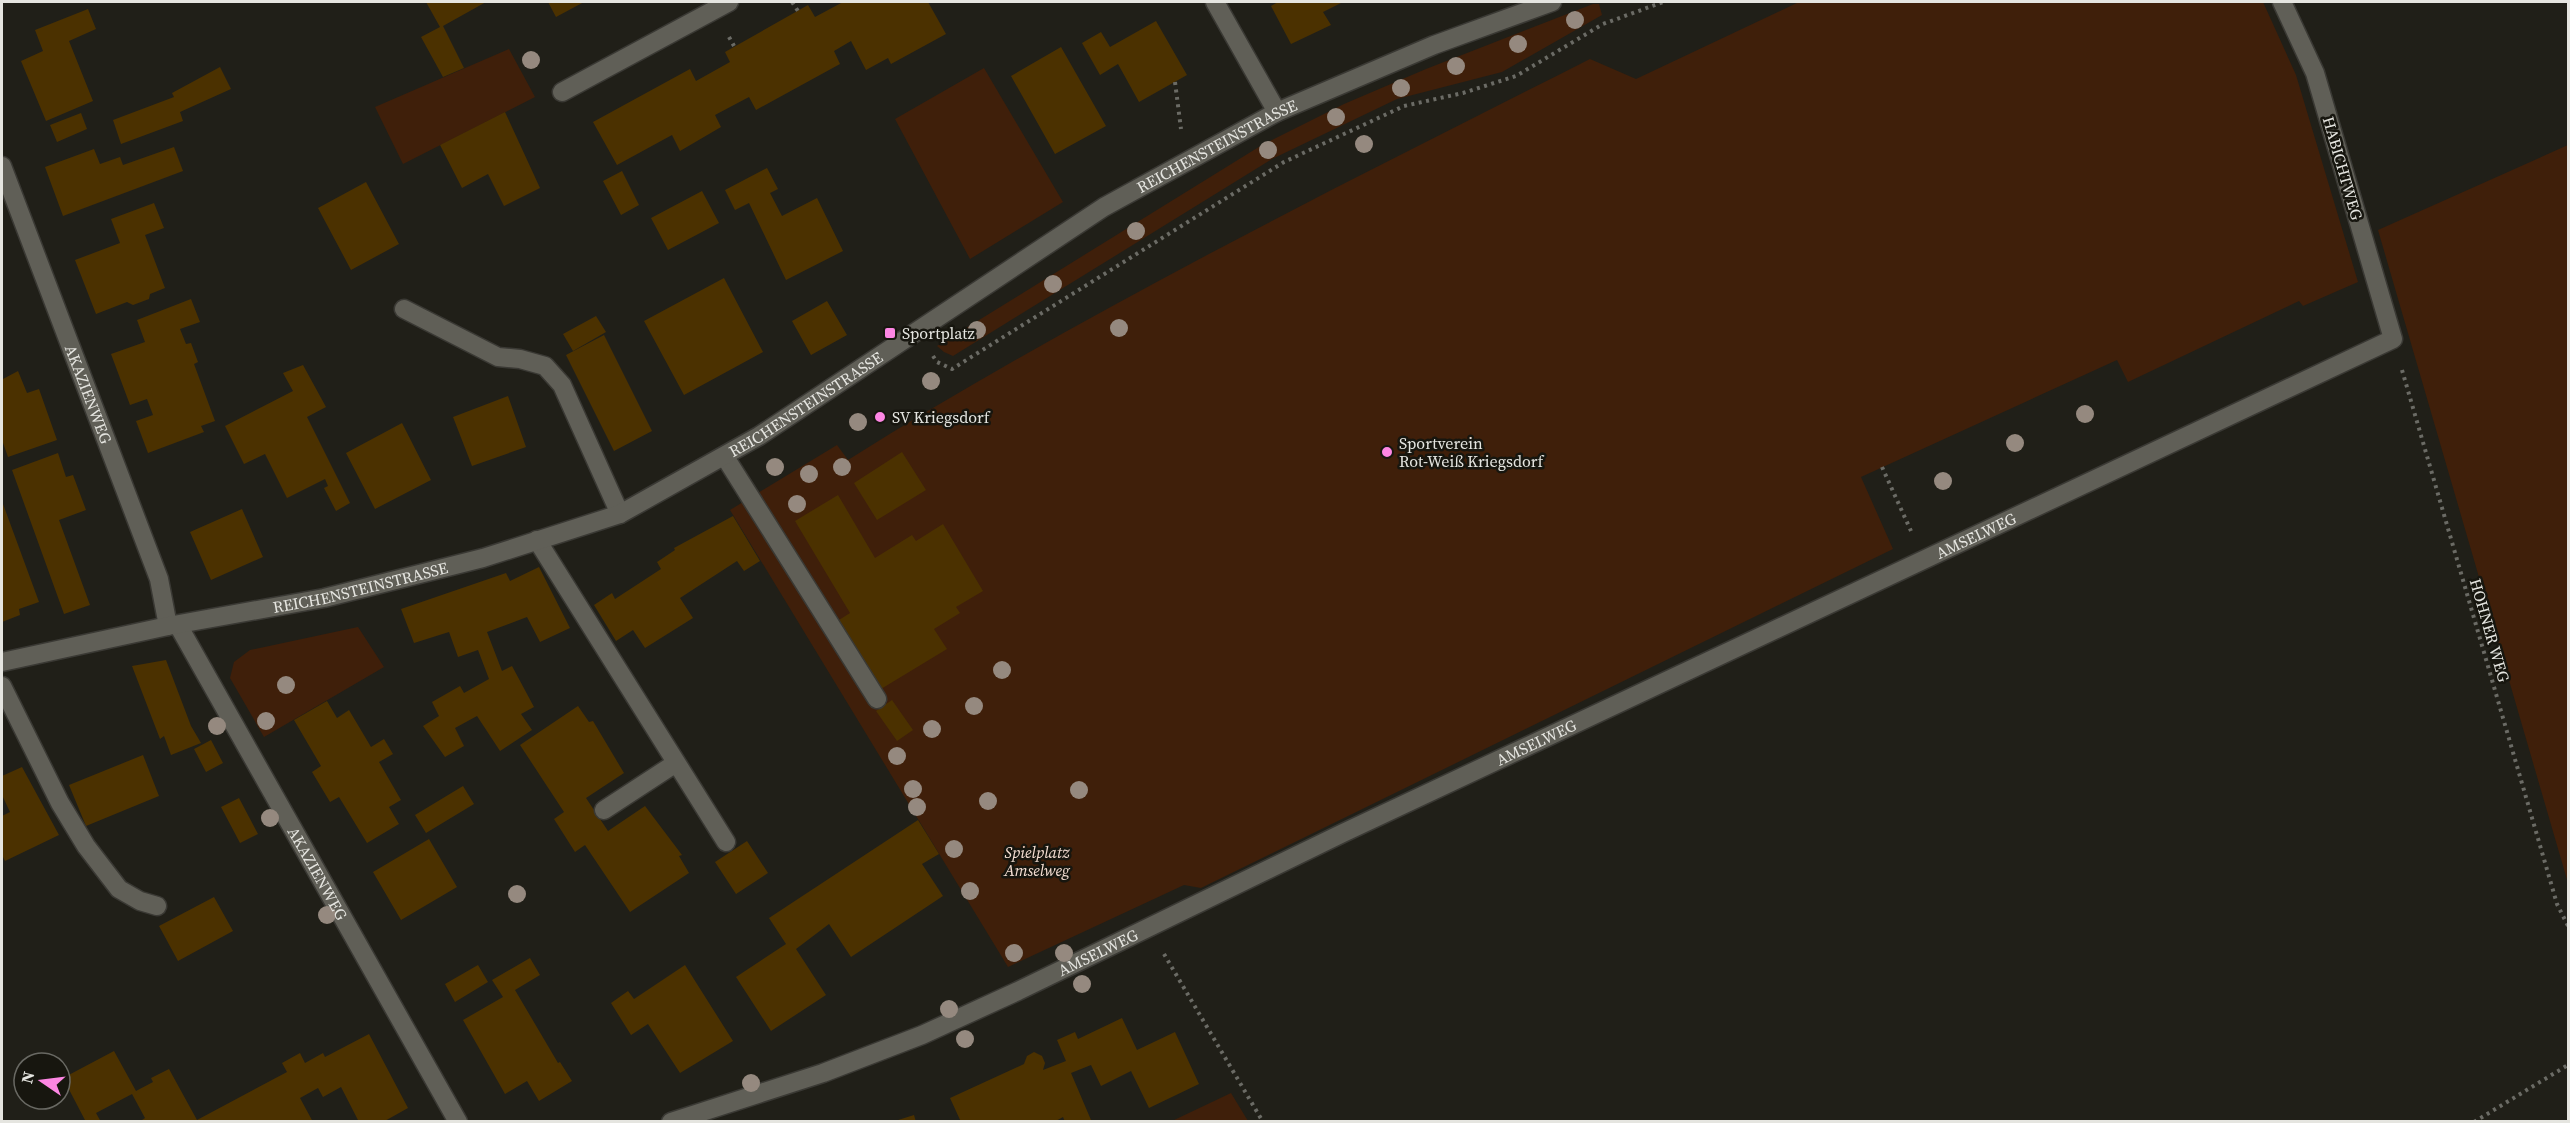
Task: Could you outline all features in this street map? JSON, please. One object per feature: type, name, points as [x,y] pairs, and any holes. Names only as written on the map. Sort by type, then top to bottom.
[{"type":"street","points":[[562,93],[729,2]]},
{"type":"street","points":[[1215,2],[1277,112]]},
{"type":"street","name":"REICHENSTEINSTRASSE","points":[[2,662],[173,626],[324,598],[483,558],[620,514],[725,457],[1104,207],[1277,112],[1434,45],[1552,2]]},
{"type":"street","name":"HABICHTWEG","points":[[2282,2],[2315,73],[2393,339]]},
{"type":"street","name":"AKAZIENWEG","points":[[2,166],[159,579],[173,626],[458,1122]]},
{"type":"street","points":[[404,309],[498,357],[520,359],[545,366],[562,385],[620,514]]},
{"type":"street","name":"AMSELWEG","points":[[671,1122],[823,1073],[922,1035],[1354,828],[1926,561],[2393,339]]},
{"type":"street","points":[[725,457],[877,699]]},
{"type":"street","points":[[537,540],[726,842]]},
{"type":"street","points":[[2,686],[60,803],[86,846],[119,889],[140,901],[157,906]]},
{"type":"street","points":[[604,810],[676,763]]},
{"type":"path","points":[[792,2],[798,11]]},
{"type":"path","points":[[937,362],[952,369],[1284,162],[1404,106],[1463,93],[1516,76],[1603,24],[1662,2]]},
{"type":"path","points":[[1174,82],[1182,136],[1192,159]]},
{"type":"path","name":"HOHNER WEG","points":[[2393,339],[2557,904],[2568,926]]},
{"type":"path","points":[[1882,467],[1926,561]]},
{"type":"path","points":[[1149,928],[1263,1122]]},
{"type":"path","points":[[2474,1122],[2568,1065]]},
{"type":"green space","name":"Sportverein Rot-Weiß Kriegsdorf","points":[[1799,2],[2263,2],[2296,75],[2358,282],[2303,306],[2299,301],[2128,382],[2117,360],[1861,477],[1893,549],[1201,888],[1184,885],[1008,967],[730,510],[837,445],[848,460],[1029,352],[1121,301],[1308,202],[1590,59],[1636,79]]},
{"type":"green space","points":[[1593,4],[1599,4],[1602,15],[1502,72],[1397,99],[1272,159],[953,356],[937,346],[1262,145],[1344,104],[1426,69]]},
{"type":"green space","points":[[509,49],[535,97],[403,164],[375,107]]},
{"type":"green space","points":[[984,68],[1063,202],[970,259],[895,119]]},
{"type":"green space","points":[[2568,145],[2568,883],[2378,230]]},
{"type":"green space","points":[[358,627],[384,667],[264,737],[230,678],[234,662],[250,650]]},
{"type":"green space","points":[[1231,1093],[1248,1121],[1172,1121]]},
{"type":"building","points":[[426,2],[486,2],[443,26],[464,68],[443,77],[421,37],[440,27]]},
{"type":"building","points":[[548,2],[584,2],[556,17]]},
{"type":"building","points":[[843,2],[928,2],[946,34],[891,64],[888,58],[866,70],[851,41],[834,51],[840,64],[756,110],[749,97],[715,115],[721,127],[680,151],[672,135],[617,165],[593,122],[690,69],[696,81],[730,62],[725,52],[808,5],[815,17]]},
{"type":"building","points":[[1278,2],[1343,2],[1323,12],[1331,25],[1291,44],[1271,6]]},
{"type":"building","points":[[88,9],[96,29],[69,41],[93,101],[46,121],[21,61],[43,51],[35,30]]},
{"type":"building","points":[[1156,21],[1187,75],[1139,102],[1118,64],[1100,75],[1082,43],[1101,32],[1110,47]]},
{"type":"building","points":[[1061,47],[1106,126],[1055,154],[1011,76]]},
{"type":"building","points":[[220,67],[231,89],[180,112],[183,121],[121,144],[113,120],[174,97],[172,93]]},
{"type":"building","points":[[505,112],[540,188],[504,206],[488,174],[462,188],[440,145]]},
{"type":"building","points":[[81,113],[87,129],[57,142],[50,125]]},
{"type":"building","points":[[174,147],[183,171],[63,216],[45,167],[94,149],[100,164],[120,157],[123,165]]},
{"type":"building","points":[[767,168],[778,189],[770,193],[782,216],[817,198],[843,251],[786,280],[749,203],[735,210],[725,190]]},
{"type":"building","points":[[622,171],[639,205],[621,215],[603,181]]},
{"type":"building","points":[[366,182],[399,244],[351,270],[318,208]]},
{"type":"building","points":[[702,191],[719,223],[668,250],[651,218]]},
{"type":"building","points":[[154,203],[164,228],[145,235],[165,288],[150,294],[149,299],[133,305],[127,302],[96,314],[75,260],[120,243],[111,219]]},
{"type":"building","points":[[724,278],[763,352],[684,395],[644,321]]},
{"type":"building","points":[[191,299],[200,322],[180,329],[186,344],[191,343],[198,362],[194,364],[215,421],[201,426],[204,432],[148,453],[136,421],[153,415],[147,399],[130,405],[111,354],[145,342],[137,320]]},
{"type":"building","points":[[827,301],[847,335],[811,355],[792,321]]},
{"type":"building","points":[[596,316],[606,332],[573,351],[563,334]]},
{"type":"building","points":[[604,335],[652,431],[614,451],[566,355]]},
{"type":"building","points":[[303,365],[326,407],[307,417],[350,503],[336,511],[324,488],[328,486],[325,479],[287,498],[265,454],[244,464],[225,426],[293,391],[283,373]]},
{"type":"building","points":[[18,371],[27,393],[39,389],[57,440],[8,457],[2,440],[2,375],[3,379]]},
{"type":"building","points":[[508,396],[526,447],[472,466],[453,417]]},
{"type":"building","points":[[402,423],[431,480],[375,509],[346,453]]},
{"type":"building","points":[[902,452],[926,490],[877,520],[854,483]]},
{"type":"building","points":[[58,453],[66,477],[73,475],[86,510],[59,520],[90,605],[64,614],[12,470]]},
{"type":"building","points":[[838,495],[875,558],[912,535],[916,541],[943,524],[983,591],[956,607],[960,613],[934,629],[947,649],[881,689],[839,620],[850,613],[795,521]]},
{"type":"building","points":[[3,504],[39,602],[19,609],[20,615],[2,622]]},
{"type":"building","points":[[242,509],[263,557],[211,580],[190,532]]},
{"type":"building","points":[[733,516],[760,561],[744,571],[737,561],[680,598],[693,618],[645,648],[633,630],[616,641],[594,605],[612,593],[615,599],[661,569],[657,562],[675,550],[674,548]]},
{"type":"building","points":[[539,567],[570,628],[540,642],[527,617],[487,632],[502,671],[512,666],[534,707],[521,714],[532,730],[500,751],[477,716],[455,728],[464,746],[445,757],[423,726],[439,716],[432,702],[460,686],[464,693],[489,679],[478,650],[458,657],[449,632],[414,643],[401,609],[506,573],[510,581]]},
{"type":"building","points":[[166,660],[191,726],[201,743],[171,755],[164,736],[160,739],[132,666]]},
{"type":"building","points":[[892,700],[913,730],[897,741],[876,711]]},
{"type":"building","points":[[327,701],[337,718],[349,710],[371,747],[384,739],[393,754],[379,762],[401,800],[389,807],[399,824],[367,843],[339,797],[330,802],[312,772],[321,766],[294,720]]},
{"type":"building","points":[[578,706],[589,722],[593,721],[624,773],[586,798],[608,831],[645,806],[682,855],[679,856],[689,873],[630,912],[585,845],[575,852],[554,819],[564,812],[520,745]]},
{"type":"building","points":[[211,740],[223,763],[206,772],[194,749]]},
{"type":"building","points":[[143,755],[159,796],[86,826],[69,785]]},
{"type":"building","points":[[22,767],[59,835],[5,861],[2,855],[2,816],[10,812],[2,795],[2,776]]},
{"type":"building","points":[[463,786],[474,804],[426,833],[415,815]]},
{"type":"building","points":[[239,798],[258,834],[240,843],[221,807]]},
{"type":"building","points":[[918,820],[939,854],[922,864],[943,896],[851,957],[829,924],[796,949],[826,995],[771,1031],[736,977],[786,944],[769,918]]},
{"type":"building","points":[[429,839],[457,887],[401,920],[373,872]]},
{"type":"building","points":[[747,841],[768,873],[736,894],[715,862]]},
{"type":"building","points":[[214,897],[233,931],[178,961],[159,926]]},
{"type":"building","points":[[530,958],[540,975],[515,990],[558,1063],[560,1062],[572,1081],[539,1101],[527,1081],[505,1094],[463,1020],[503,997],[492,980]]},
{"type":"building","points":[[478,965],[488,982],[455,1002],[445,984]]},
{"type":"building","points":[[685,965],[733,1041],[680,1073],[648,1024],[631,1035],[611,1003],[628,991],[634,999]]},
{"type":"building","points":[[1122,1018],[1137,1050],[1175,1032],[1199,1084],[1149,1108],[1131,1071],[1101,1086],[1091,1065],[1071,1073],[1091,1120],[1065,1122],[1063,1117],[1054,1122],[961,1122],[950,1098],[1024,1064],[1027,1056],[1034,1052],[1042,1056],[1045,1063],[1043,1070],[1066,1061],[1057,1040],[1075,1032],[1078,1039]]},
{"type":"building","points":[[369,1034],[408,1108],[383,1122],[359,1122],[341,1087],[323,1097],[318,1088],[300,1098],[313,1122],[139,1122],[145,1118],[132,1094],[96,1113],[101,1122],[86,1122],[72,1095],[72,1073],[114,1051],[136,1091],[153,1082],[151,1078],[169,1069],[197,1120],[287,1072],[282,1063],[300,1053],[305,1063],[323,1053],[325,1057]]},
{"type":"building","points":[[914,1115],[916,1122],[895,1122],[895,1121]]},
{"type":"place","name":"Sportplatz","points":[[890,333]]},
{"type":"place","name":"SV Kriegsdorf","points":[[880,417]]},
{"type":"place","name":"Sportverein Rot-Weiß Kriegsdorf","points":[[1387,452]]},
{"type":"park label","name":"Spielplatz Amselweg","points":[[1037,861]]}]
